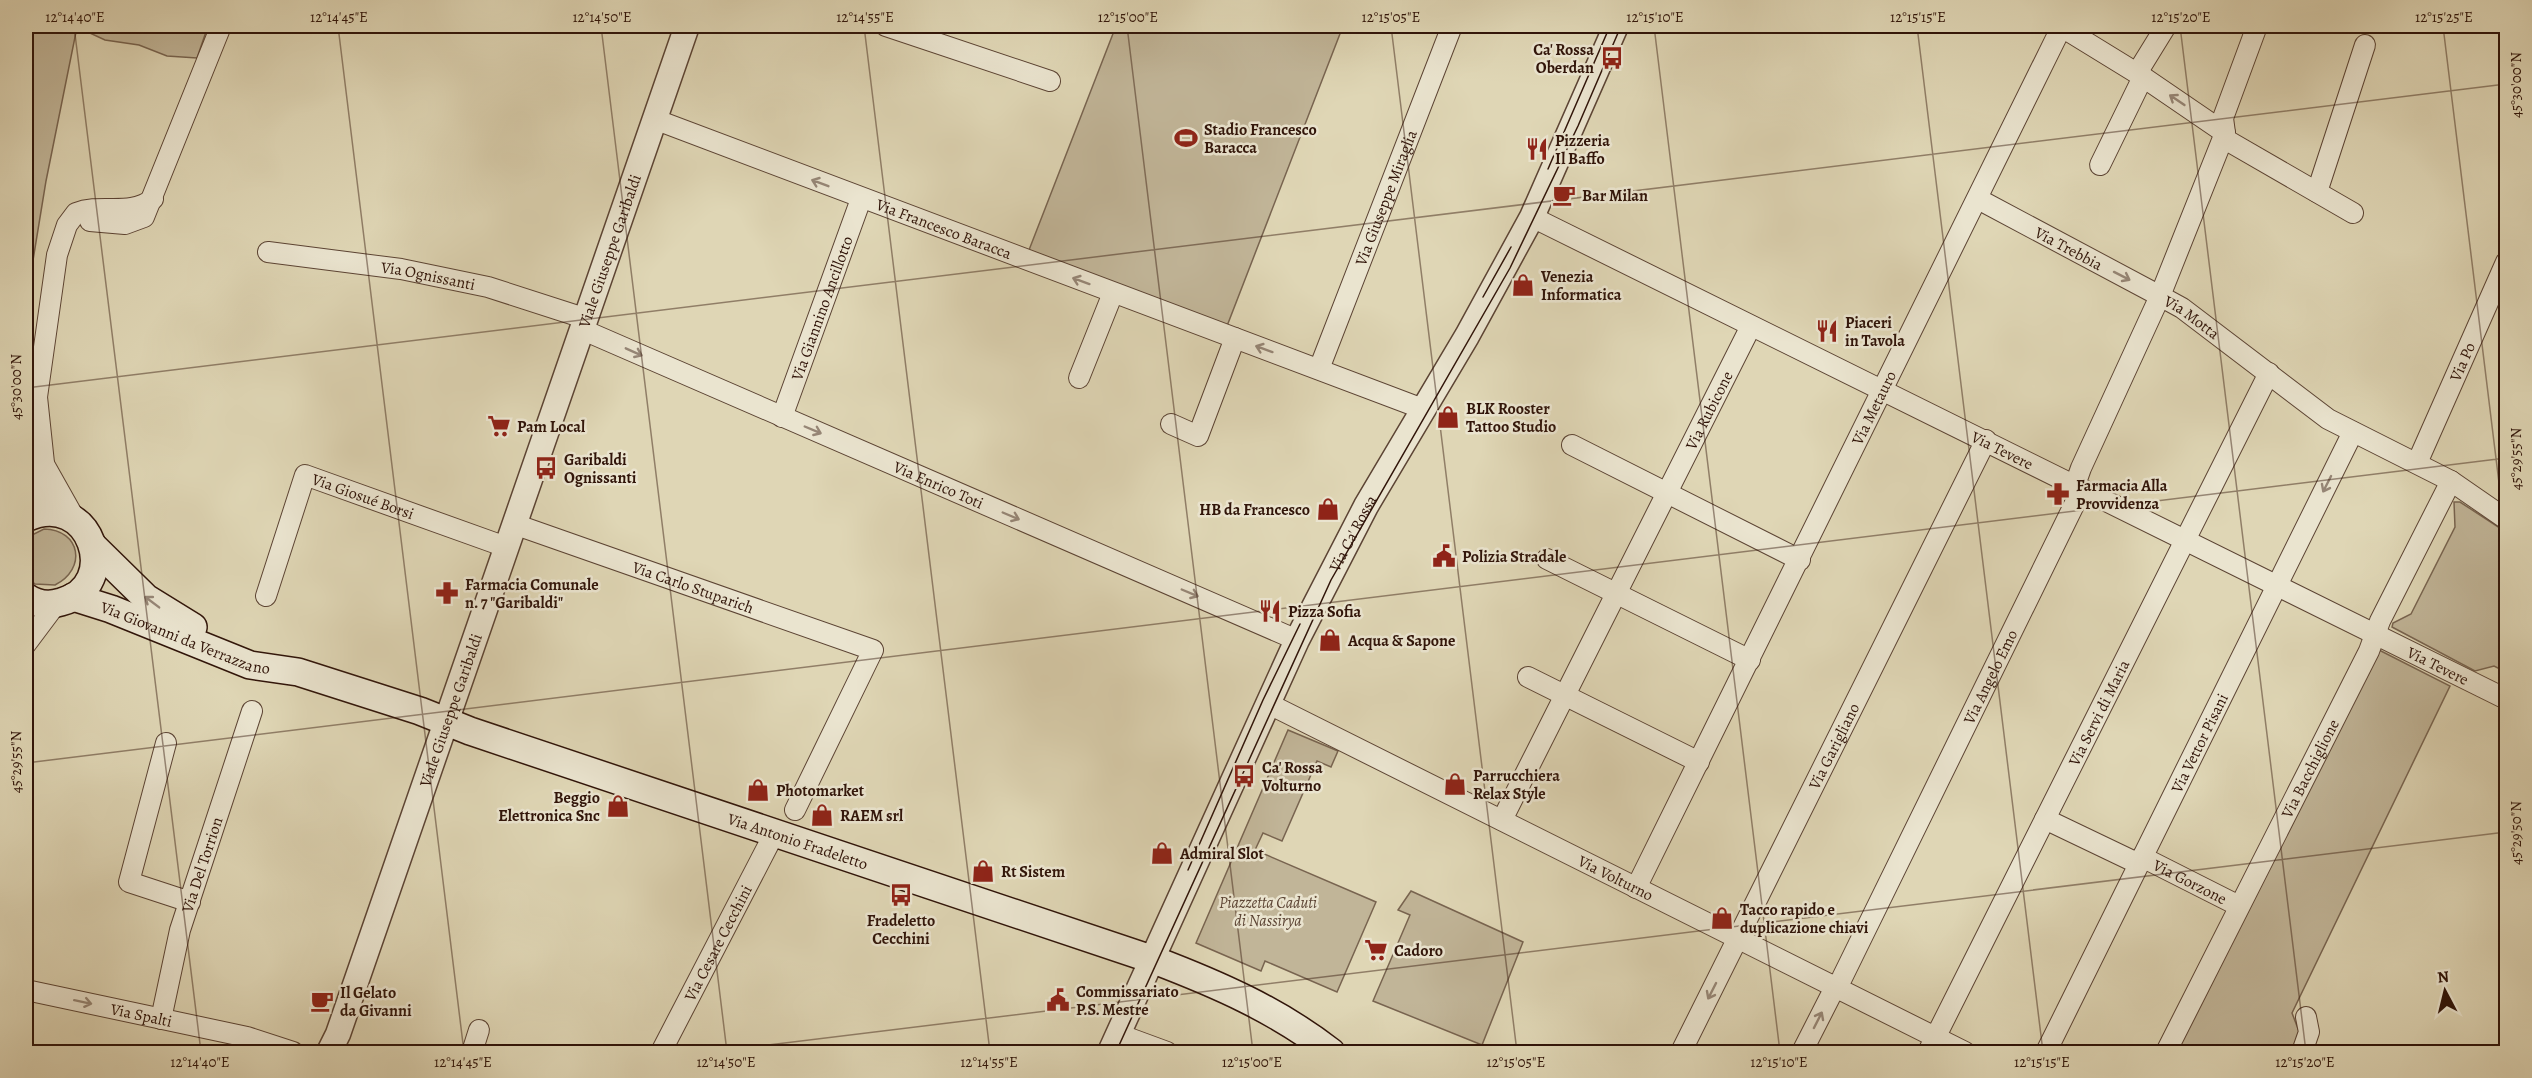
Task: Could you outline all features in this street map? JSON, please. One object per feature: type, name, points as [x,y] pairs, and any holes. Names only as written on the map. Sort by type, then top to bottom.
[{"type":"main road","points":[[30,516],[48,512],[63,514],[76,520]]},
{"type":"main road","name":"Via Giovanni da Verrazzano","points":[[76,520],[84,528],[94,547],[128,583],[167,613],[187,625],[255,651],[298,672],[444,721]]},
{"type":"main road","points":[[65,601],[92,576],[95,561],[94,547]]},
{"type":"main road","name":"Via Giovanni da Verrazzano","points":[[26,597],[43,604],[65,601],[111,609],[250,665],[298,672]]},
{"type":"main road","name":"Via Antonio Fradeletto","points":[[444,721],[774,834],[1154,960],[1252,1000],[1297,1026],[1331,1053]]},
{"type":"street","points":[[30,516],[44,496],[44,463],[39,438],[37,397],[57,255],[67,225],[87,221],[125,224],[144,217],[221,26]]},
{"type":"street","name":"Viale Giuseppe Garibaldi","points":[[329,1053],[338,1034],[444,721],[507,548],[582,323],[687,26]]},
{"type":"street","points":[[886,26],[1050,81]]},
{"type":"street","name":"Via Giuseppe Miraglia","points":[[1319,369],[1452,26]]},
{"type":"street","name":"Via Ca' Rossa","points":[[1114,1043],[1154,960],[1297,640],[1366,506],[1532,217],[1616,26]]},
{"type":"street","points":[[2061,26],[2140,75],[2224,136],[2353,213]]},
{"type":"street","name":"Via Metauro","points":[[1636,888],[1978,200],[2061,26]]},
{"type":"street","points":[[2100,165],[2140,75],[2166,26]]},
{"type":"street","name":"Via Motta","points":[[2257,26],[2223,118],[2224,136],[2160,296],[2182,308],[2328,419],[2451,481],[2506,519]]},
{"type":"street","points":[[2317,192],[2365,45]]},
{"type":"street","name":"Via Francesco Baracca","points":[[654,119],[861,199],[1423,409]]},
{"type":"street","name":"Via Giannino Ancillotto","points":[[782,417],[861,199]]},
{"type":"street","name":"Via Trebbia","points":[[1978,200],[2160,296]]},
{"type":"street","name":"Via Tevere","points":[[1532,217],[2506,699]]},
{"type":"street","name":"Via Ognissanti","points":[[268,252],[422,273],[488,287],[582,323]]},
{"type":"street","name":"Via Po","points":[[2417,462],[2506,262]]},
{"type":"street","points":[[1079,378],[1113,293]]},
{"type":"street","name":"Via Angelo Emo","points":[[1802,1053],[1835,987],[1842,978],[2076,501],[2075,485],[2160,296]]},
{"type":"street","name":"Via Enrico Toti","points":[[582,323],[782,417],[1297,640]]},
{"type":"street","name":"Via Rubicone","points":[[1502,820],[1750,326]]},
{"type":"street","points":[[1171,424],[1198,436],[1235,338]]},
{"type":"street","name":"Via Servi di Maria","points":[[1932,1045],[2183,540],[2269,373]]},
{"type":"street","name":"Via Vettor Pisani","points":[[2046,1053],[2353,432]]},
{"type":"street","name":"Via Garigliano","points":[[1681,1053],[1986,440]]},
{"type":"street","points":[[1572,445],[1800,560]]},
{"type":"street","points":[[44,463],[76,520]]},
{"type":"street","name":"Via Giosué Borsi","points":[[266,596],[305,475],[507,548]]},
{"type":"street","name":"Via Bacchiglione","points":[[2166,1053],[2369,651],[2375,634],[2451,481]]},
{"type":"street","name":"Via Carlo Stuparich","points":[[514,524],[873,650],[795,810]]},
{"type":"street","points":[[1547,559],[1750,660]]},
{"type":"street","points":[[26,634],[65,601]]},
{"type":"street","points":[[1528,677],[1699,762]]},
{"type":"street","name":"Via Volturno","points":[[1267,703],[1835,987],[1932,1045],[1965,1053]]},
{"type":"street","name":"Via Del Torrion","points":[[161,1019],[180,930],[252,711]]},
{"type":"street","points":[[166,743],[129,882],[190,902]]},
{"type":"street","name":"Via Gorzone","points":[[2045,819],[2141,860],[2239,906]]},
{"type":"street","name":"Via Cesare Cecchini","points":[[661,1053],[774,834]]},
{"type":"street","name":"Via Spalti","points":[[26,990],[247,1037],[293,1053]]},
{"type":"street","points":[[2302,1053],[2309,1032],[2306,1017]]},
{"type":"street","points":[[472,1053],[479,1030]]},
{"type":"street","points":[[1114,1043],[1167,1053]]},
{"type":"green space","points":[[26,26],[208,26],[197,58],[167,56],[139,45],[105,40],[77,27],[46,181],[26,303]]},
{"type":"green space","name":"Stadio Francesco Baracca","points":[[1116,26],[1343,26],[1227,326],[1029,250]]},
{"type":"green space","points":[[2454,502],[2460,502],[2506,532],[2506,672],[2494,666],[2475,671],[2392,627],[2393,623],[2411,614],[2455,527]]},
{"type":"green space","points":[[44,529],[66,536],[75,551],[72,570],[55,585],[35,584],[26,576],[26,538]]},
{"type":"green space","points":[[2379,650],[2450,686],[2292,1013],[2300,1034],[2291,1052],[2196,1052],[2179,1044]]},
{"type":"green space","name":"Piazzetta Caduti di Nassirya","points":[[1288,730],[1338,751],[1331,767],[1317,761],[1282,841],[1263,833],[1255,850],[1376,902],[1337,992],[1265,961],[1261,971],[1196,943]]},
{"type":"green space","points":[[1411,891],[1523,942],[1482,1045],[1373,1001],[1410,915],[1398,910]]},
{"type":"tram line","points":[[1548,169],[1610,26]]},
{"type":"tram line","points":[[1116,1052],[1331,580],[1510,268],[1578,126],[1621,26]]},
{"type":"tram line","points":[[1483,297],[1511,247]]},
{"type":"tram line","points":[[1188,870],[1263,700],[1300,624]]},
{"type":"place","name":"Ca' Rossa Oberdan","points":[[1612,58]]},
{"type":"place","name":"Stadio Francesco Baracca","points":[[1186,138]]},
{"type":"place","name":"Pizzeria Il Baffo","points":[[1537,149]]},
{"type":"place","name":"Bar Milan","points":[[1564,195]]},
{"type":"place","name":"Venezia Informatica","points":[[1523,285]]},
{"type":"place","name":"Piaceri in Tavola","points":[[1827,331]]},
{"type":"place","name":"BLK Rooster Tattoo Studio","points":[[1448,417]]},
{"type":"place","name":"Pam Local","points":[[499,426]]},
{"type":"place","name":"Garibaldi Ognissanti","points":[[546,468]]},
{"type":"place","name":"Farmacia Alla Provvidenza","points":[[2058,494]]},
{"type":"place","name":"HB da Francesco","points":[[1328,509]]},
{"type":"place","name":"Polizia Stradale","points":[[1444,556]]},
{"type":"place","name":"Farmacia Comunale n. 7 \"Garibaldi\"","points":[[447,593]]},
{"type":"place","name":"Pizza Sofia","points":[[1270,611]]},
{"type":"place","name":"Acqua & Sapone","points":[[1330,640]]},
{"type":"place","name":"Ca' Rossa Volturno","points":[[1244,776]]},
{"type":"place","name":"Parrucchiera Relax Style","points":[[1455,784]]},
{"type":"place","name":"Photomarket","points":[[758,790]]},
{"type":"place","name":"Beggio Elettronica Snc","points":[[618,806]]},
{"type":"place","name":"RAEM srl","points":[[822,815]]},
{"type":"place","name":"Admiral Slot","points":[[1162,853]]},
{"type":"place","name":"Rt Sistem","points":[[983,871]]},
{"type":"place","name":"Fradeletto Cecchini","points":[[901,895]]},
{"type":"place","name":"Tacco rapido e duplicazione chiavi","points":[[1722,918]]},
{"type":"place","name":"Cadoro","points":[[1376,950]]},
{"type":"place","name":"Commissariato P.S. Mestre","points":[[1058,1000]]},
{"type":"place","name":"Il Gelato da Givanni","points":[[322,1001]]}]
